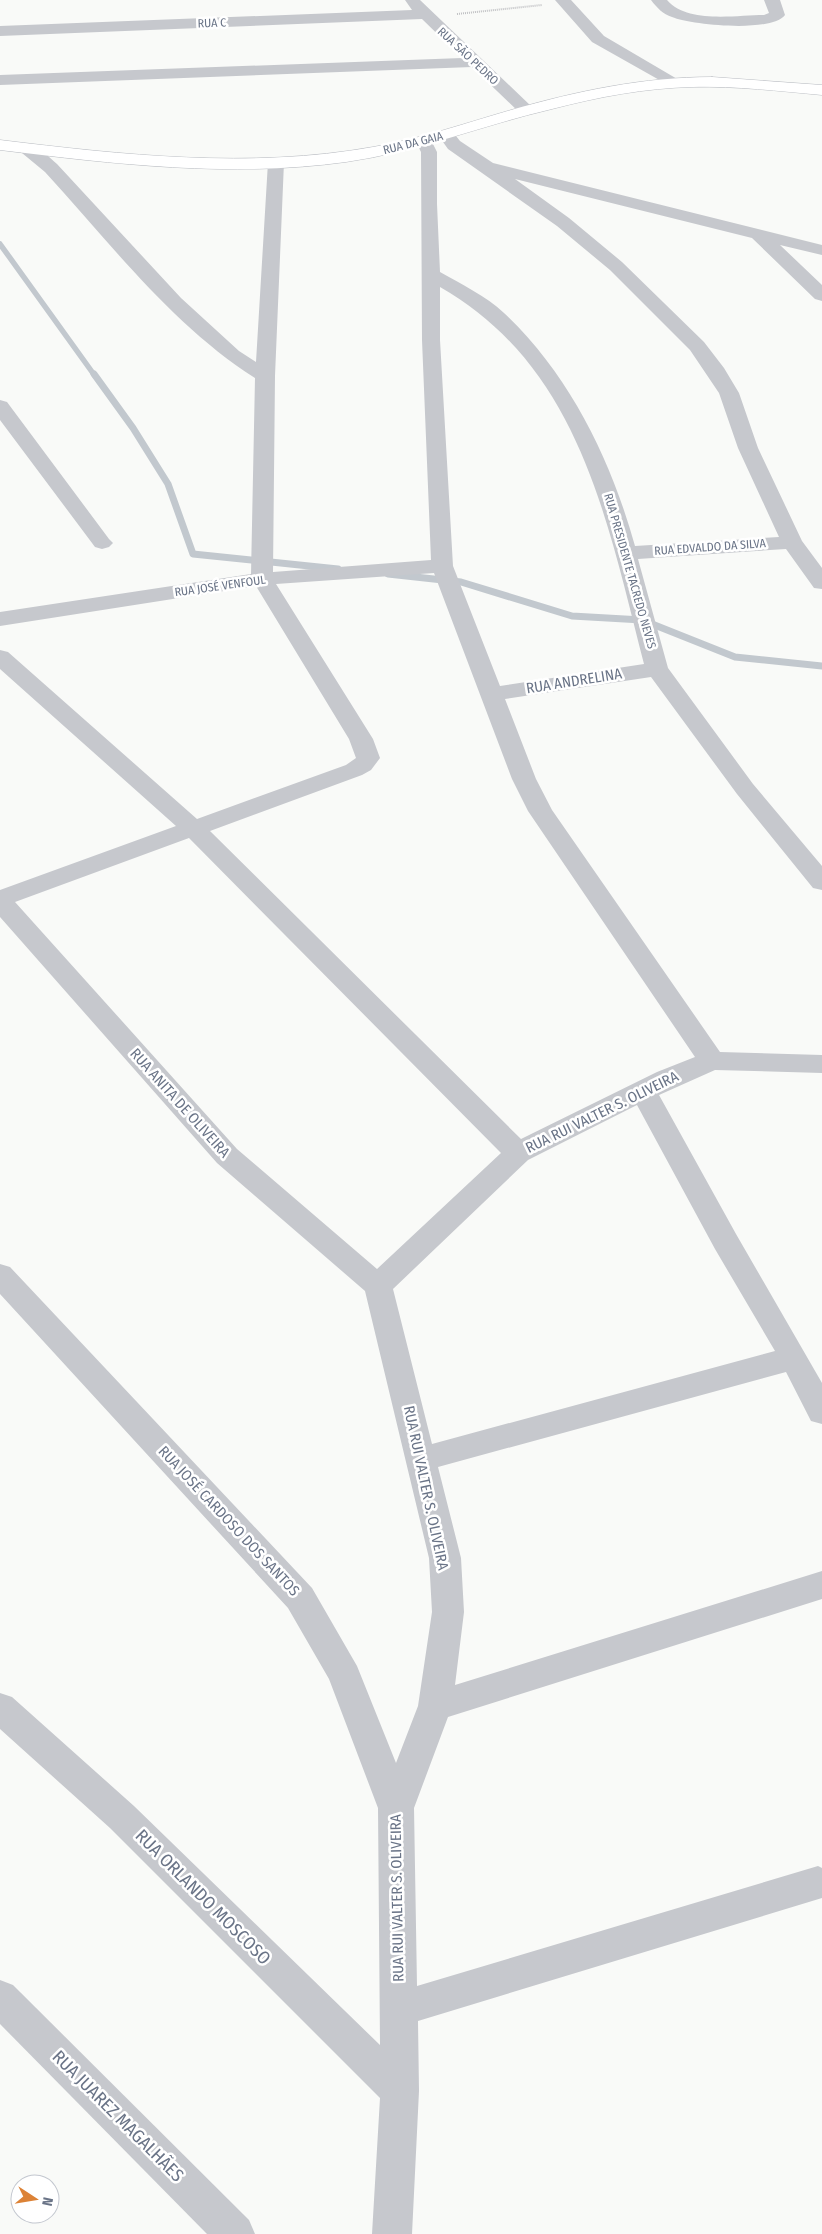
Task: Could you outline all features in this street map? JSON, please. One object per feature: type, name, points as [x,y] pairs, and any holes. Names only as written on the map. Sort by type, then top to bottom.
[{"type":"main road","name":"RUA DA GAIA","points":[[14,147],[155,161],[276,162],[346,157],[424,142],[526,110],[624,89],[676,83],[732,83],[822,90]]},
{"type":"main road","points":[[0,133],[14,147]]},
{"type":"street","name":"RUA SÃO PEDRO","points":[[411,0],[526,110]]},
{"type":"street","points":[[660,0],[666,10],[683,16],[766,20],[777,15],[772,0]]},
{"type":"street","points":[[564,1],[598,39],[676,83]]},
{"type":"street","name":"RUA C","points":[[0,31],[426,16]]},
{"type":"street","points":[[0,80],[474,62]]},
{"type":"street","points":[[446,135],[454,145],[563,222],[616,266],[697,346],[718,372],[729,393],[748,448],[792,542],[822,584]]},
{"type":"street","points":[[424,142],[429,152],[428,204],[431,340],[442,566],[524,779],[540,811],[712,1061]]},
{"type":"street","points":[[14,147],[51,168],[174,302],[232,355],[265,376]]},
{"type":"street","points":[[0,900],[354,770],[363,766],[368,758],[361,739],[262,579],[265,376],[276,162]]},
{"type":"street","points":[[487,167],[822,250]]},
{"type":"street","points":[[758,234],[822,296]]},
{"type":"street","name":"RUA PRESIDENTE TACREDO NEVES","points":[[431,274],[459,290],[496,316],[527,348],[554,381],[595,458],[615,511],[657,669],[745,789],[822,882]]},
{"type":"street","points":[[0,406],[102,543]]},
{"type":"street","name":"RUA EDVALDO DA SILVA","points":[[627,553],[792,542]]},
{"type":"street","name":"RUA JOSÉ VENFOUL","points":[[0,619],[262,579],[442,566]]},
{"type":"street","points":[[0,657],[194,829],[518,1153]]},
{"type":"street","name":"RUA ANDRELINA","points":[[492,694],[657,669]]},
{"type":"street","name":"RUA ANITA DE OLIVEIRA","points":[[0,900],[227,1156],[378,1286]]},
{"type":"street","name":"RUA RUI VALTER S. OLIVEIRA","points":[[392,2234],[400,2091],[396,1808],[435,1706],[448,1612],[445,1558],[378,1286],[518,1153],[643,1091],[712,1061],[822,1064]]},
{"type":"street","points":[[643,1091],[725,1241],[794,1358],[822,1412]]},
{"type":"street","name":"RUA JOSÉ CARDOSO DOS SANTOS","points":[[0,1275],[300,1598],[345,1676],[396,1808]]},
{"type":"street","points":[[422,1459],[794,1358]]},
{"type":"street","points":[[435,1706],[822,1585]]},
{"type":"street","name":"RUA ORLANDO MOSCOSO","points":[[0,1708],[122,1817],[400,2091]]},
{"type":"street","points":[[399,2010],[818,1883]]},
{"type":"street","name":"RUA JUAREZ MAGALHÃES","points":[[0,1998],[235,2234]]},
{"type":"path","points":[[426,16],[564,1]]},
{"type":"waterway","points":[[0,244],[95,376]]},
{"type":"waterway","points":[[94,374],[133,428],[168,484],[193,554],[338,569]]},
{"type":"waterway","points":[[388,574],[461,582],[572,616],[642,620],[735,657],[822,666]]}]
